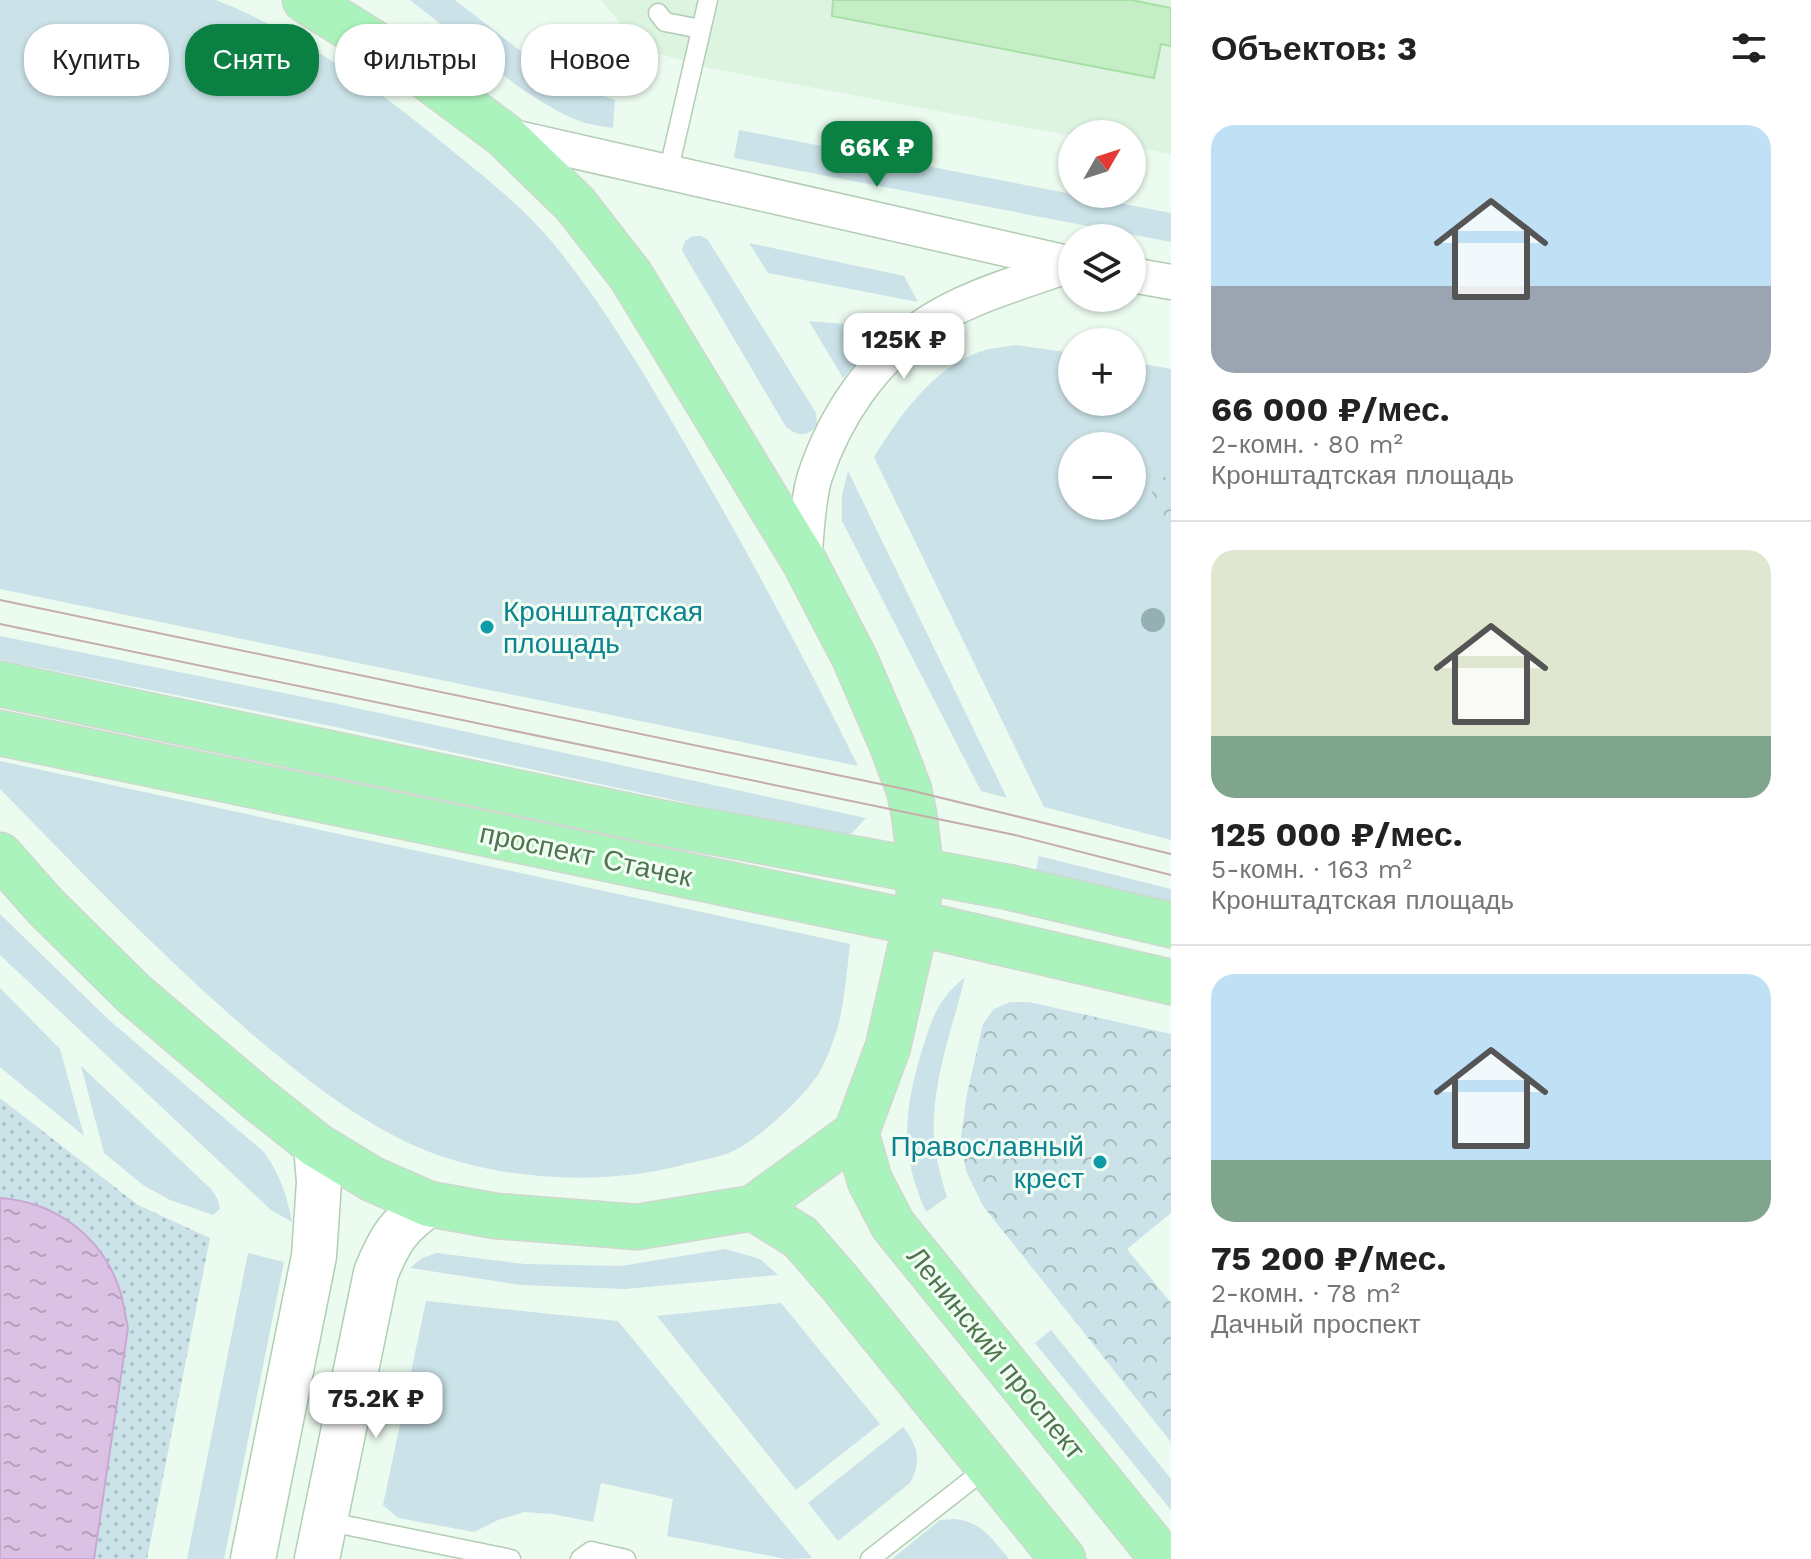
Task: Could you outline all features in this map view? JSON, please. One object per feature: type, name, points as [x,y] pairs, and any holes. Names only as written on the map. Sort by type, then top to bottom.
[{"type":"main road","points":[[0,855],[45,906],[134,994],[258,1099],[316,1145],[372,1179],[429,1204],[496,1216],[637,1227],[753,1208],[856,1133],[888,1047],[916,923],[921,870],[909,790],[855,659],[804,561],[631,276],[575,204],[504,135],[414,68],[305,0]]},
{"type":"main road","name":"проспект Стачек","points":[[0,684],[643,819],[1008,887],[1171,925]]},
{"type":"main road","name":"проспект Стачек","points":[[0,733],[916,923],[1171,982]]},
{"type":"main road","name":"Ленинский проспект","points":[[856,1133],[870,1181],[893,1225],[1163,1559]]},
{"type":"main road","points":[[253,1559],[314,1256],[319,1182],[316,1145]]},
{"type":"main road","points":[[321,1540],[376,1273],[403,1222],[429,1204]]},
{"type":"main road","points":[[753,1208],[800,1237],[929,1391],[1063,1559]]},
{"type":"street","points":[[504,135],[1058,261]]},
{"type":"street","points":[[804,561],[814,479],[837,424],[855,394],[887,356],[926,325],[980,297],[1058,269]]},
{"type":"street","points":[[1146,278],[1171,282]]},
{"type":"lane","points":[[668,173],[708,0]]},
{"type":"lane","points":[[658,13],[665,22],[701,29]]},
{"type":"lane","points":[[870,1559],[989,1466]]},
{"type":"lane","points":[[321,1540],[511,1559]]},
{"type":"lane","points":[[580,1559],[591,1551],[626,1559]]},
{"type":"shaded area","points":[[601,0],[1171,0],[1171,154],[1146,150],[1146,120],[1058,120],[1058,133],[709,68],[658,54],[658,24],[621,24]]},
{"type":"green space","points":[[0,0],[216,0],[268,24],[185,24],[185,96],[319,96],[319,53],[335,63],[335,96],[382,96],[469,164],[546,235],[609,320],[709,485],[858,766],[0,589]]},
{"type":"green space","points":[[410,0],[455,0],[486,24],[440,24]]},
{"type":"green space","points":[[505,39],[521,51],[521,88],[505,76]]},
{"type":"green space","points":[[533,96],[603,96],[615,100],[613,128],[582,122]]},
{"type":"green space","points":[[739,130],[1058,191],[1058,208],[1145,208],[1171,213],[1171,242],[1146,237],[1146,224],[1077,224],[734,158]]},
{"type":"green space","points":[[693,236],[708,240],[816,413],[817,425],[810,432],[798,434],[786,427],[682,250],[685,241]]},
{"type":"green space","points":[[749,243],[904,276],[918,302],[768,273]]},
{"type":"green space","points":[[809,321],[888,328],[843,378]]},
{"type":"green space","points":[[1016,345],[1058,351],[1058,416],[1146,416],[1146,365],[1171,369],[1171,840],[1044,807],[874,457],[894,426],[932,382],[962,360],[992,349]]},
{"type":"green space","points":[[848,471],[1007,798],[981,791],[842,521],[842,495]]},
{"type":"green space","points":[[1146,477],[1171,477],[1171,529],[1146,481]]},
{"type":"green space","points":[[0,636],[333,703],[866,818],[852,833],[840,836],[331,726],[0,660]]},
{"type":"green space","points":[[0,761],[850,944],[843,1003],[835,1035],[819,1073],[803,1093],[757,1136],[723,1155],[651,1172],[582,1178],[512,1173],[445,1157],[395,1136],[337,1101],[230,1015],[0,789]]},
{"type":"green space","points":[[1039,856],[1171,889],[1171,909],[1035,875]]},
{"type":"green space","points":[[0,914],[109,1020],[264,1152],[282,1186],[292,1222],[271,1210],[0,955]]},
{"type":"green space","points":[[965,977],[935,1099],[934,1137],[947,1197],[926,1212],[911,1170],[908,1150],[911,1093],[933,1018],[948,993]]},
{"type":"green space","points":[[0,988],[60,1049],[84,1136],[0,1067]]},
{"type":"green space","points":[[1010,1002],[1029,1002],[1171,1034],[1171,1213],[1127,1249],[1171,1303],[1171,1442],[983,1206],[966,1171],[961,1137],[983,1024],[994,1009]]},
{"type":"green space","points":[[81,1066],[212,1190],[220,1209],[213,1215],[170,1200],[143,1185],[104,1153]]},
{"type":"green space","points":[[0,1098],[138,1205],[210,1238],[147,1559],[0,1559]]},
{"type":"green space","points":[[725,1249],[760,1259],[778,1275],[625,1289],[521,1285],[410,1268],[422,1258],[437,1253],[525,1264],[621,1266]]},
{"type":"green space","points":[[248,1253],[284,1262],[224,1559],[187,1559]]},
{"type":"green space","points":[[426,1301],[618,1321],[812,1558],[786,1559],[667,1536],[673,1499],[601,1483],[593,1522],[524,1512],[474,1532],[398,1518],[383,1505]]},
{"type":"green space","points":[[781,1303],[880,1424],[796,1490],[657,1316]]},
{"type":"green space","points":[[1051,1330],[1171,1479],[1171,1510],[1035,1343]]},
{"type":"green space","points":[[903,1427],[917,1454],[910,1483],[838,1541],[808,1503]]},
{"type":"green space","points":[[954,1519],[979,1527],[1009,1559],[892,1559],[940,1520]]},
{"type":"water","points":[[0,1198],[40,1207],[75,1226],[102,1254],[121,1296],[128,1328],[94,1559],[0,1559]]},
{"type":"building","points":[[833,0],[1131,0],[1171,8],[1171,46],[1161,44],[1154,78],[832,16]]},
{"type":"tram line","points":[[0,600],[909,790],[1171,854]]},
{"type":"tram line","points":[[0,624],[1015,835],[1171,875]]},
{"type":"place","name":"Кронштадтская площадь","points":[[487,627]]},
{"type":"place","name":"Православный крест","points":[[1100,1162]]}]
